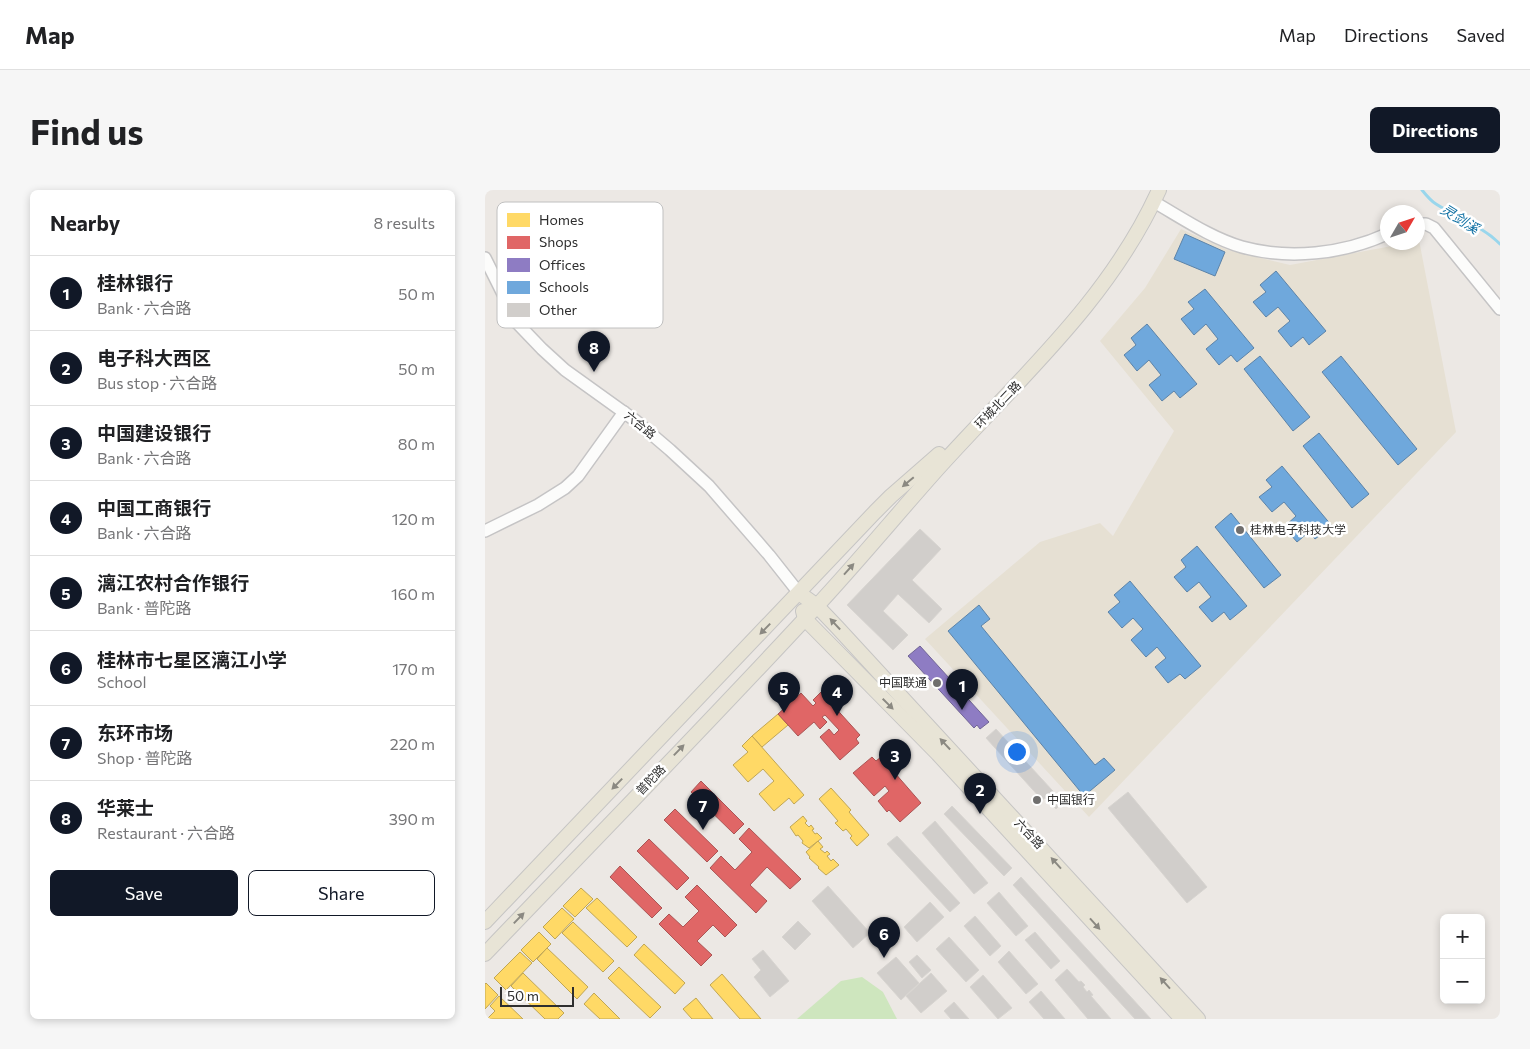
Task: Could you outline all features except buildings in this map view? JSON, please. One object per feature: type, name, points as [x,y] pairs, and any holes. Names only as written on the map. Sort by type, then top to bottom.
[{"type":"main road","name":"环城北二路","points":[[799,593],[891,496],[928,466],[1054,332],[1089,290],[1154,194]]},
{"type":"main road","name":"环城北二路","points":[[817,606],[934,472],[1061,338],[1095,295],[1123,255],[1154,194]]},
{"type":"main road","name":"六合路","points":[[799,593],[817,606],[1198,1019]]},
{"type":"main road","points":[[799,593],[805,619]]},
{"type":"main road","name":"普陀路","points":[[485,922],[799,593]]},
{"type":"main road","name":"普陀路","points":[[485,954],[817,606]]},
{"type":"main road","name":"六合路","points":[[805,619],[938,754],[1181,1019]]},
{"type":"street","points":[[1154,194],[1207,232],[1241,246],[1269,252],[1292,254],[1324,252],[1357,246],[1380,237]]},
{"type":"street","points":[[1425,224],[1434,228],[1500,309]]},
{"type":"street","name":"六合路","points":[[485,258],[497,282]]},
{"type":"street","name":"六合路","points":[[522,328],[565,370],[624,412],[670,450],[709,486],[769,555],[799,593]]},
{"type":"street","points":[[485,531],[538,505],[565,488],[578,476],[624,412]]},
{"type":"shaded area","name":"桂林电子科技大学","points":[[1181,229],[1228,250],[1290,265],[1380,248],[1380,250],[1421,250],[1456,432],[1089,817],[925,639],[1040,542],[1100,523],[1113,536],[1174,431],[1100,341],[1145,288]]},
{"type":"green space","points":[[862,977],[883,992],[897,1019],[797,1019],[841,981]]},
{"type":"waterway","name":"灵剑溪","points":[[1422,190],[1434,203],[1478,227],[1500,244]]},
{"type":"place","name":"华莱士","points":[[594,372]]},
{"type":"place","name":"桂林电子科技大学","points":[[1240,530]]},
{"type":"place","name":"中国联通","points":[[937,683]]},
{"type":"place","name":"桂林银行","points":[[962,710]]},
{"type":"place","name":"漓江农村合作银行","points":[[784,713]]},
{"type":"place","name":"中国工商银行","points":[[837,716]]},
{"type":"place","name":"中国建设银行","points":[[895,780]]},
{"type":"place","name":"中国银行","points":[[1037,800]]},
{"type":"place","name":"电子科大西区","points":[[980,814]]},
{"type":"place","name":"东环市场","points":[[703,830]]},
{"type":"place","name":"桂林市七星区漓江小学","points":[[884,958]]}]
